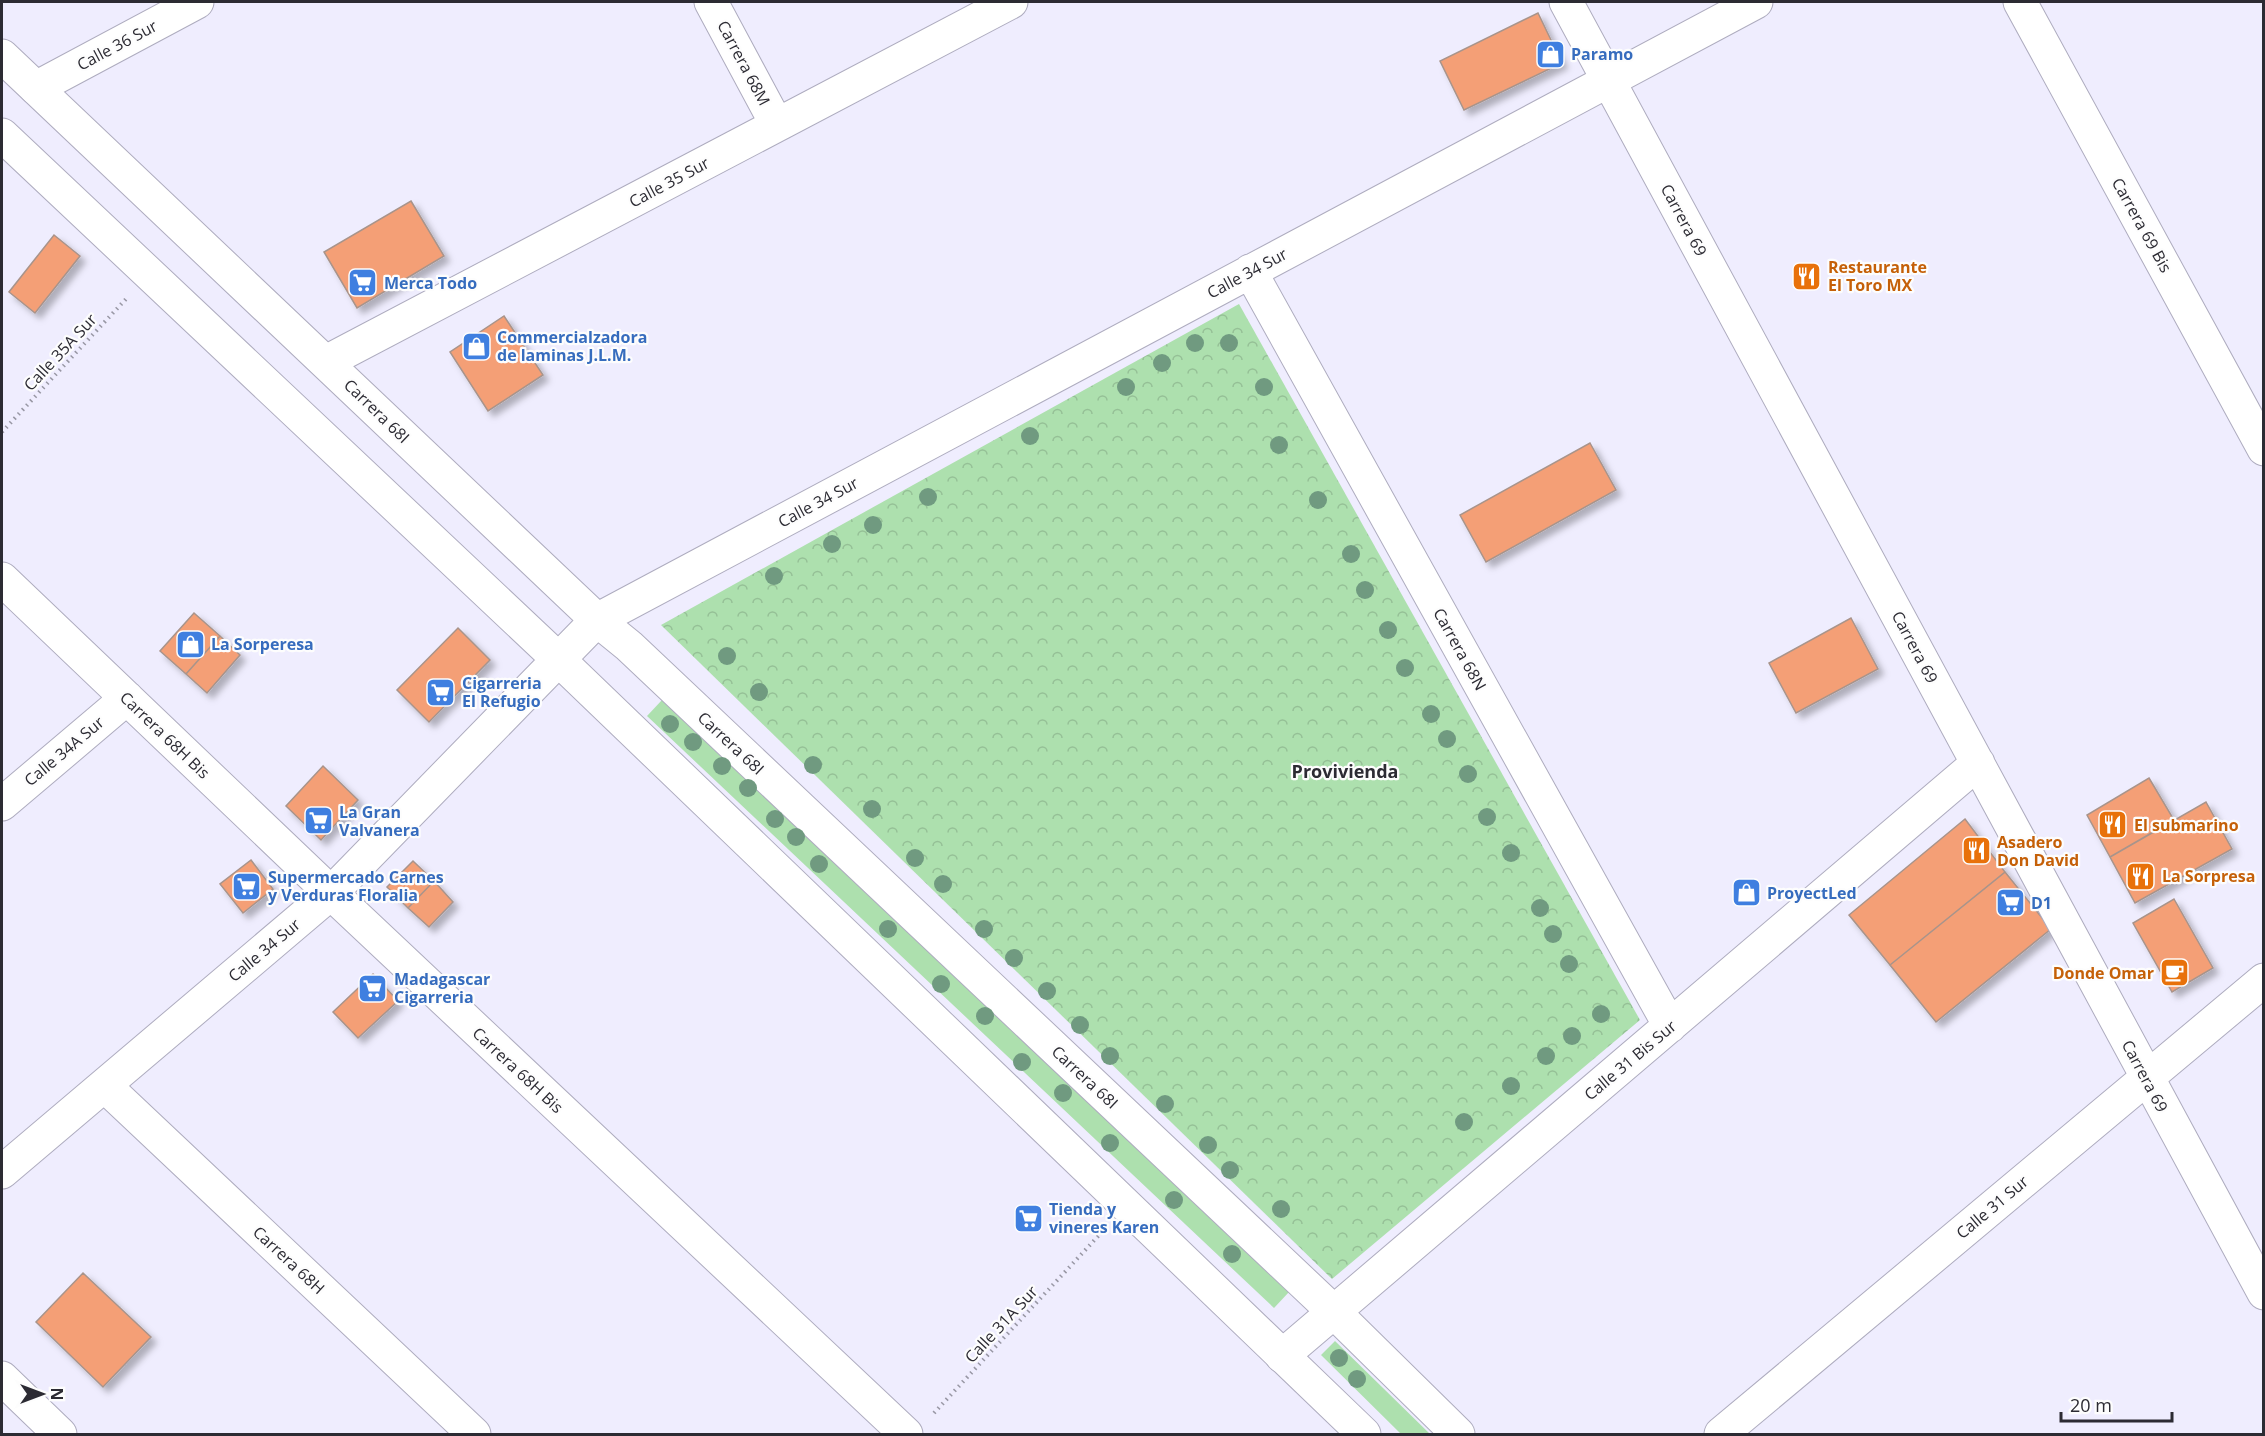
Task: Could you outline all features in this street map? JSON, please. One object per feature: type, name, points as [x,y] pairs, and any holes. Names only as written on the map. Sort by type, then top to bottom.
[{"type":"street","name":"Calle 36 Sur","points":[[36,88],[197,2]]},
{"type":"street","name":"Carrera 68M","points":[[711,2],[777,125]]},
{"type":"street","name":"Calle 35 Sur","points":[[326,362],[1011,2]]},
{"type":"street","name":"Carrera 69","points":[[1566,2],[2264,1293]]},
{"type":"street","name":"Calle 34 Sur","points":[[2,1172],[331,893],[597,620],[1756,2]]},
{"type":"street","name":"Carrera 69 Bis","points":[[2020,2],[2264,449]]},
{"type":"street","name":"Carrera 68I","points":[[2,56],[597,620],[629,646],[1334,1312],[1458,1434]]},
{"type":"street","points":[[2,135],[558,660],[1364,1434]]},
{"type":"street","name":"Carrera 68N","points":[[1250,271],[1670,1026]]},
{"type":"street","name":"Carrera 68H Bis","points":[[2,579],[331,893],[918,1426]]},
{"type":"street","name":"Calle 34A Sur","points":[[2,804],[127,698]]},
{"type":"street","name":"Calle 31 Bis Sur","points":[[1282,1356],[1978,764]]},
{"type":"street","name":"Calle 31 Sur","points":[[1721,1434],[2264,980]]},
{"type":"street","name":"Carrera 68H","points":[[105,1086],[474,1434]]},
{"type":"street","points":[[2,1378],[60,1434]]},
{"type":"path","name":"Calle 35A Sur","points":[[2,432],[128,296]]},
{"type":"path","name":"Calle 31A Sur","points":[[918,1426],[1105,1229]]},
{"type":"green space","points":[[1239,304],[1640,1020],[1332,1279],[661,625]]},
{"type":"green space","points":[[662,700],[1289,1292],[1274,1308],[647,716]]},
{"type":"green space","points":[[1335,1341],[1430,1434],[1401,1434],[1321,1355]]},
{"type":"building","points":[[1538,13],[1562,63],[1464,110],[1440,61]]},
{"type":"building","points":[[411,201],[444,256],[357,308],[324,252]]},
{"type":"building","points":[[54,235],[80,256],[35,313],[9,292]]},
{"type":"building","points":[[504,316],[543,375],[488,411],[450,352]]},
{"type":"building","points":[[1590,443],[1616,490],[1486,562],[1460,515]]},
{"type":"building","name":"La Sorperesa","points":[[194,613],[220,636],[186,674],[160,651]]},
{"type":"building","points":[[1851,618],[1878,669],[1796,713],[1769,663]]},
{"type":"building","points":[[458,628],[490,660],[429,722],[397,690]]},
{"type":"building","points":[[220,636],[240,655],[207,693],[186,674]]},
{"type":"building","points":[[323,766],[358,800],[321,840],[286,806]]},
{"type":"building","points":[[2149,778],[2174,820],[2110,857],[2087,815]]},
{"type":"building","points":[[2206,802],[2232,849],[2135,903],[2110,857]]},
{"type":"building","points":[[1965,819],[2005,872],[1890,965],[1849,915]]},
{"type":"building","name":"Supermercado Carnes y Verduras Floralia","points":[[251,860],[273,889],[243,913],[220,884]]},
{"type":"building","points":[[413,861],[434,881],[408,908],[387,887]]},
{"type":"building","points":[[2005,872],[2051,929],[1936,1022],[1890,965]]},
{"type":"building","points":[[434,881],[453,902],[429,927],[408,908]]},
{"type":"building","points":[[2174,899],[2213,968],[2172,992],[2133,923]]},
{"type":"building","points":[[373,974],[398,1001],[358,1038],[333,1012]]},
{"type":"building","points":[[83,1273],[151,1337],[103,1387],[36,1322]]},
{"type":"place","name":"Paramo","points":[[1550,54]]},
{"type":"place","name":"Restaurante El Toro MX","points":[[1807,276]]},
{"type":"place","name":"Merca Todo","points":[[363,283]]},
{"type":"place","name":"Commercialzadora de laminas J.L.M.","points":[[476,346]]},
{"type":"place","name":"La Sorperesa","points":[[190,644]]},
{"type":"place","name":"Cigarreria El Refugio","points":[[441,692]]},
{"type":"place","name":"La Gran Valvanera","points":[[318,821]]},
{"type":"place","name":"El submarino","points":[[2113,825]]},
{"type":"place","name":"Asadero Don David","points":[[1976,851]]},
{"type":"place","name":"La Sorpresa","points":[[2141,876]]},
{"type":"place","name":"Supermercado Carnes y Verduras Floralia","points":[[247,886]]},
{"type":"place","name":"ProyectLed","points":[[1746,893]]},
{"type":"place","name":"D1","points":[[2010,903]]},
{"type":"place","name":"Donde Omar","points":[[2175,973]]},
{"type":"place","name":"Madagascar Cigarreria","points":[[373,988]]},
{"type":"place","name":"Tienda y vineres Karen","points":[[1028,1218]]},
{"type":"district","name":"Provivienda","points":[[1345,772]]}]
